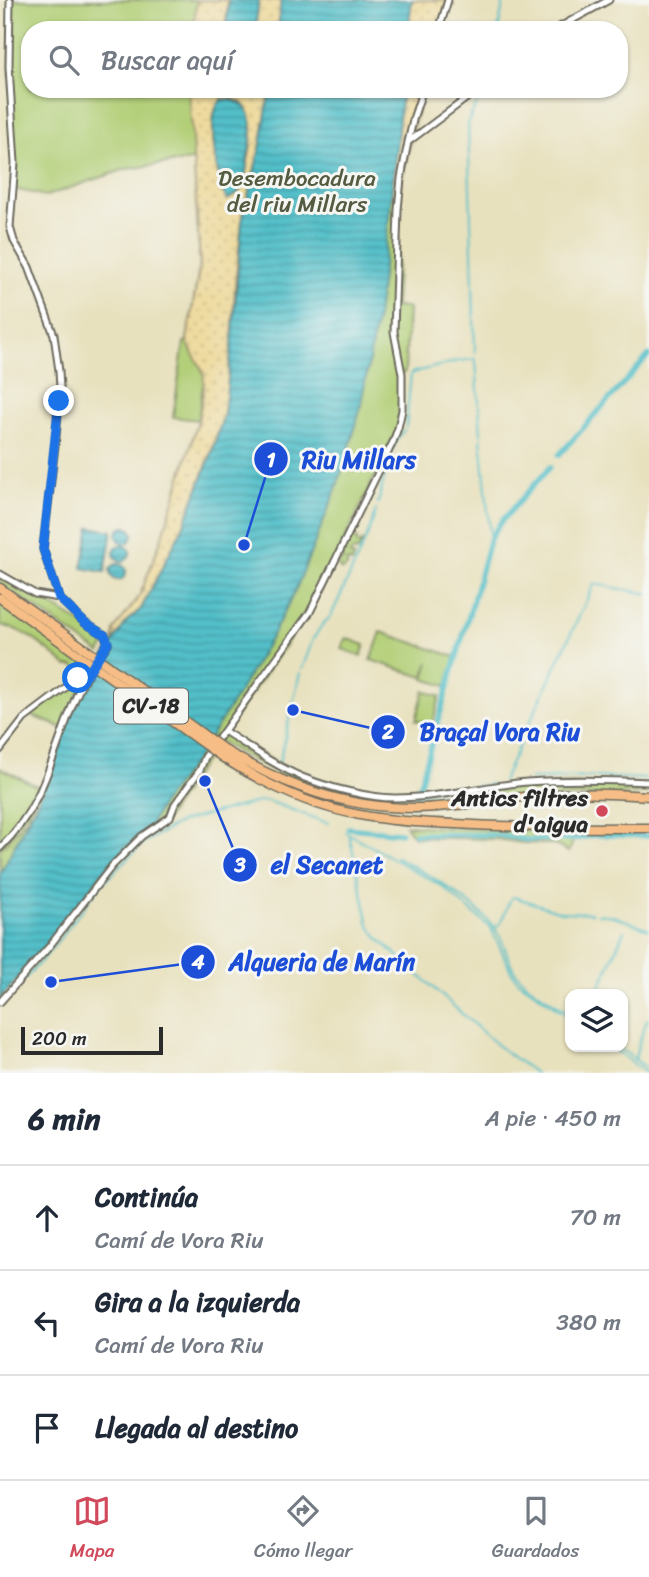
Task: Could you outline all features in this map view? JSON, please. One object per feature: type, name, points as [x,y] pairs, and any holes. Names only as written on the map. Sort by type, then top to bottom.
[{"type":"main road","name":"CV-18","points":[[0,588],[81,651],[259,779],[290,794],[358,815],[416,822],[649,828]]},
{"type":"main road","name":"CV-18","points":[[0,598],[81,651]]},
{"type":"main road","name":"CV-18","points":[[224,754],[295,787],[363,804],[412,808],[584,793],[649,796]]},
{"type":"street","points":[[0,848],[27,817],[40,792],[76,697],[108,643],[105,635],[85,623],[59,598],[43,549],[59,401],[58,355],[54,335],[29,267],[10,228],[15,163],[9,67],[10,0]]},
{"type":"street","points":[[442,21],[448,0]]},
{"type":"street","points":[[570,21],[609,0]]},
{"type":"street","points":[[0,1002],[112,866],[142,836],[170,817],[200,770],[205,757],[310,612],[393,442],[402,410],[402,374],[394,332],[401,178],[420,98]]},
{"type":"street","points":[[408,142],[468,98]]},
{"type":"street","points":[[0,574],[35,594],[59,598]]},
{"type":"street","points":[[0,750],[24,719],[88,673]]},
{"type":"street","points":[[224,731],[280,767],[303,777],[333,787],[393,798],[568,780],[649,782]]},
{"type":"green space","name":"Desembocadura del riu Millars","points":[[11,0],[446,0],[440,21],[21,21],[21,98],[419,98],[401,169],[395,307],[408,308],[405,372],[401,374],[402,399],[398,428],[313,605],[168,816],[141,834],[67,921],[4,847],[30,815],[40,797],[85,682],[126,621],[140,609],[202,476],[203,385],[198,420],[173,417],[184,342],[187,341],[200,264],[194,160],[126,169],[46,196],[14,189]]},
{"type":"green space","points":[[352,537],[360,544],[363,541],[357,552],[352,551],[350,555],[354,557],[352,563],[347,561],[347,567],[342,570],[338,564],[343,560],[341,559]]},
{"type":"green space","points":[[0,576],[101,636],[106,643],[100,653],[0,583]]},
{"type":"green space","points":[[0,604],[91,667],[81,674],[74,666],[67,666],[28,636],[0,625]]},
{"type":"green space","points":[[381,632],[456,657],[447,686],[424,679],[429,662],[423,677],[371,660]]},
{"type":"green space","points":[[346,638],[365,645],[361,656],[342,649]]},
{"type":"green space","points":[[87,674],[63,728],[30,715]]},
{"type":"green space","points":[[424,691],[440,696],[432,725],[416,720]]},
{"type":"green space","points":[[224,732],[302,778],[377,797],[361,797],[327,790],[279,773],[218,740]]},
{"type":"green space","points":[[0,768],[41,788],[29,811],[0,846]]},
{"type":"green space","points":[[567,784],[649,786],[649,793],[426,804],[374,802],[431,798]]},
{"type":"green space","points":[[30,816],[0,874],[0,849]]},
{"type":"green space","points":[[405,825],[577,830],[569,852],[553,844],[497,839],[414,837]]},
{"type":"sand","points":[[197,0],[228,0],[226,21],[194,21]]},
{"type":"sand","points":[[259,0],[281,0],[279,21],[256,21]]},
{"type":"sand","points":[[412,0],[447,0],[441,21],[409,21]]},
{"type":"sand","points":[[190,98],[268,98],[261,143],[242,221],[224,414],[183,527],[141,609],[127,621],[113,642],[114,630],[140,595],[165,529],[198,421],[204,381],[187,339],[200,264]],"holes":[[[222,99],[233,99],[243,104],[249,113],[252,140],[240,191],[227,200],[220,181],[213,128],[216,107]]]},
{"type":"sand","points":[[401,98],[420,98],[399,193],[392,193]]},
{"type":"water","points":[[229,0],[259,0],[256,21],[227,21]]},
{"type":"water","points":[[281,0],[412,0],[409,21],[279,21]]},
{"type":"water","name":"Desembocadura del riu Millars","points":[[269,98],[401,98],[377,317],[360,410],[350,446],[334,495],[296,589],[238,694],[197,758],[161,805],[149,828],[124,849],[100,875],[66,923],[0,999],[0,874],[40,797],[85,683],[127,621],[141,609],[183,527],[224,414],[242,221],[261,144]]},
{"type":"water","points":[[222,99],[242,105],[248,111],[252,127],[244,182],[238,193],[227,200],[220,180],[213,128],[216,107]]},
{"type":"water","points":[[90,527],[112,531],[105,572],[82,568]]},
{"type":"water","points":[[125,527],[131,529],[131,541],[125,543],[119,541],[117,535],[119,529]]},
{"type":"water","points":[[122,545],[128,547],[128,559],[122,561],[116,559],[114,553],[116,547]]},
{"type":"water","points":[[118,564],[124,566],[124,578],[118,580],[112,578],[110,572],[112,566]]},
{"type":"waterway","points":[[500,21],[504,0]]},
{"type":"waterway","points":[[475,353],[468,122],[480,98]]},
{"type":"waterway","points":[[559,455],[649,355]]},
{"type":"waterway","points":[[406,427],[411,373],[476,359]]},
{"type":"waterway","points":[[476,361],[481,434]]},
{"type":"waterway","points":[[378,503],[391,455],[404,430]]},
{"type":"waterway","points":[[481,438],[489,541]]},
{"type":"waterway","points":[[417,794],[489,541],[500,523],[550,467]]},
{"type":"waterway","points":[[302,669],[313,639],[331,616],[376,510]]},
{"type":"waterway","points":[[502,782],[594,584],[649,594]]},
{"type":"waterway","points":[[279,763],[300,673]]},
{"type":"waterway","points":[[285,766],[325,781],[367,792],[401,794],[440,791]]},
{"type":"waterway","points":[[531,779],[593,777]]},
{"type":"waterway","points":[[596,777],[649,779]]},
{"type":"waterway","points":[[445,791],[492,784]]},
{"type":"waterway","points":[[413,804],[414,800]]},
{"type":"waterway","points":[[10,995],[51,950],[100,886],[144,842],[181,822],[261,801],[268,801],[328,823]]},
{"type":"waterway","points":[[348,828],[401,833]]},
{"type":"waterway","points":[[346,832],[443,887],[491,928],[518,981],[565,1014]]},
{"type":"waterway","points":[[349,834],[369,925],[379,939],[498,1046],[535,1073]]},
{"type":"waterway","points":[[414,834],[498,835],[528,840],[576,839],[596,835],[649,836]]},
{"type":"waterway","points":[[396,857],[448,887],[483,915],[497,931],[511,965],[519,976],[565,1010]]},
{"type":"waterway","points":[[495,927],[500,924],[511,898],[514,897],[561,912],[592,913]]},
{"type":"waterway","points":[[598,914],[613,916],[649,929]]},
{"type":"waterway","points":[[599,989],[624,931]]},
{"type":"waterway","points":[[635,1059],[649,1020]]},
{"type":"waterway","points":[[618,1052],[646,1073]]},
{"type":"waterway","points":[[625,1052],[649,1070]]},
{"type":"place","name":"Riu Millars","points":[[244,545]]},
{"type":"place","name":"Braçal Vora Riu","points":[[293,710]]},
{"type":"place","name":"el Secanet","points":[[205,781]]},
{"type":"place","name":"Antics filtres d'aigua","points":[[602,811]]},
{"type":"place","name":"Alqueria de Marín","points":[[51,982]]},
{"type":"route","points":[[59,401],[43,549],[59,598],[85,623],[105,635],[108,643],[88,673],[78,678]]}]
